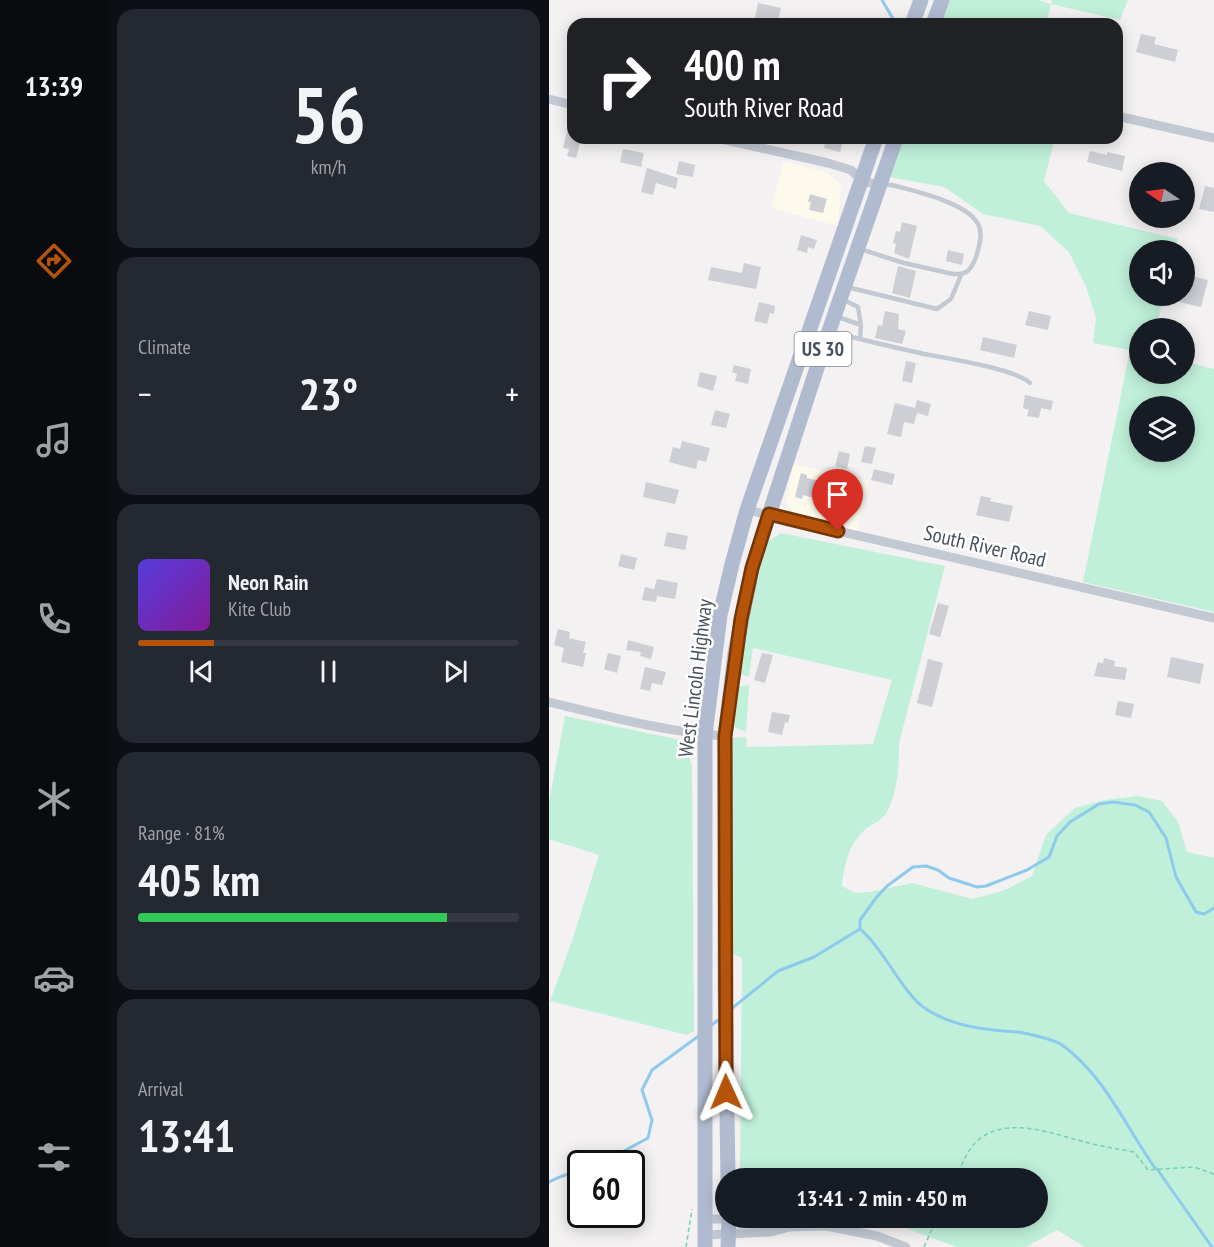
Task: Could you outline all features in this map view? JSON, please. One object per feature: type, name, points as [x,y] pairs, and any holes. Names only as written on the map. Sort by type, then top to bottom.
[{"type":"main road","points":[[914,18],[921,0]]},
{"type":"main road","points":[[935,18],[942,0]]},
{"type":"main road","name":"West Lincoln Highway","points":[[706,1241],[705,735],[720,615],[747,510],[874,144]]},
{"type":"main road","name":"West Lincoln Highway","points":[[728,1168],[725,736],[741,619],[752,568],[769,514],[894,144]]},
{"type":"street","points":[[549,99],[567,104]]},
{"type":"street","points":[[1123,117],[1214,138]]},
{"type":"street","points":[[743,144],[828,164],[851,171],[862,180],[879,185]]},
{"type":"street","name":"South River Road","points":[[747,510],[1214,618]]},
{"type":"street","points":[[549,702],[658,728],[725,736]]},
{"type":"street","points":[[706,1219],[729,1230],[771,1232],[785,1228]]},
{"type":"street","points":[[838,1228],[877,1236],[906,1247]]},
{"type":"street","points":[[706,1241],[729,1230]]},
{"type":"lane","points":[[842,293],[937,309],[951,299],[961,275],[971,269],[979,248],[981,233],[978,223],[967,213],[948,203],[892,185],[879,185]]},
{"type":"lane","points":[[857,248],[904,263],[961,275]]},
{"type":"lane","points":[[842,293],[858,307],[861,325],[860,339]]},
{"type":"lane","points":[[834,316],[861,325]]},
{"type":"lane","points":[[829,331],[973,363],[1021,377],[1030,383]]},
{"type":"path","points":[[961,1168],[977,1142],[1003,1128],[1025,1127],[1134,1152],[1148,1170],[1194,1167],[1214,1174]]},
{"type":"path","points":[[924,1247],[933,1228]]},
{"type":"shaded area","points":[[784,161],[828,173],[841,185],[838,226],[771,208]]},
{"type":"shaded area","points":[[792,464],[869,481],[857,532],[797,517],[786,501]]},
{"type":"green space","points":[[948,0],[1038,0],[1051,4],[1048,18],[943,18]]},
{"type":"green space","points":[[1052,0],[1128,0],[1121,18],[1111,18],[1051,4]]},
{"type":"green space","points":[[901,144],[1053,144],[1044,181],[1069,213],[1178,239],[1129,240],[1129,306],[1162,306],[1158,318],[1129,318],[1129,350],[1093,343],[1096,317],[1086,287],[1069,252],[1040,226],[983,214],[944,187],[890,177]]},
{"type":"green space","points":[[1129,355],[1129,384],[1195,384],[1195,364],[1214,369],[1214,612],[1083,582]]},
{"type":"green space","points":[[781,533],[945,566],[899,743],[898,770],[893,798],[883,817],[867,828],[856,840],[846,862],[842,886],[855,893],[912,883],[973,899],[1005,890],[1032,876],[1046,835],[1075,808],[1105,800],[1138,796],[1162,801],[1178,822],[1187,852],[1214,858],[1214,1247],[1085,1247],[1057,1230],[1026,1247],[957,1247],[905,1228],[1048,1228],[1048,1168],[740,1168],[742,958],[732,954],[733,738],[746,737],[747,747],[873,744],[892,680],[753,648],[749,677],[741,674],[745,629],[766,543]]},
{"type":"green space","points":[[749,685],[746,732],[734,727],[737,687]]},
{"type":"green space","points":[[565,716],[676,739],[685,744],[691,753],[689,754],[692,766],[694,1031],[687,1035],[550,1001],[599,855],[549,839],[549,802]]},
{"type":"building","points":[[758,3],[781,8],[778,18],[755,18]]},
{"type":"building","points":[[1141,34],[1156,37],[1154,44],[1178,50],[1175,62],[1136,52]]},
{"type":"building","points":[[567,131],[567,144],[580,144],[576,158],[567,156],[569,149],[563,148]]},
{"type":"building","points":[[825,144],[842,144],[840,152],[824,148]]},
{"type":"building","points":[[623,149],[644,153],[641,167],[620,162]]},
{"type":"building","points":[[1090,151],[1125,156],[1122,171],[1087,162]]},
{"type":"building","points":[[679,161],[695,165],[693,177],[676,174]]},
{"type":"building","points":[[647,168],[678,178],[676,189],[656,183],[653,195],[641,192]]},
{"type":"building","points":[[1205,186],[1214,188],[1214,212],[1199,209]]},
{"type":"building","points":[[810,194],[827,199],[823,213],[809,210]]},
{"type":"building","points":[[902,222],[917,226],[909,259],[894,253],[896,244],[893,243],[896,231],[900,232]]},
{"type":"building","points":[[801,235],[817,240],[814,249],[808,247],[807,253],[797,250]]},
{"type":"building","points":[[948,250],[964,254],[962,265],[946,261]]},
{"type":"building","points":[[744,263],[761,267],[756,289],[708,280],[711,267],[742,273]]},
{"type":"building","points":[[898,266],[916,271],[910,298],[892,293]]},
{"type":"building","points":[[1195,277],[1208,280],[1201,307],[1195,306]]},
{"type":"building","points":[[759,302],[775,306],[774,314],[770,313],[767,324],[754,321]]},
{"type":"building","points":[[885,311],[899,314],[898,329],[906,331],[902,344],[875,338],[878,325],[882,326]]},
{"type":"building","points":[[1029,311],[1051,316],[1048,330],[1025,325]]},
{"type":"building","points":[[983,337],[1017,345],[1014,358],[980,350]]},
{"type":"building","points":[[906,361],[916,363],[912,383],[902,381]]},
{"type":"building","points":[[734,365],[751,369],[748,384],[735,381],[737,374],[732,372]]},
{"type":"building","points":[[700,372],[717,376],[713,391],[697,386]]},
{"type":"building","points":[[1025,395],[1053,401],[1051,410],[1041,408],[1039,418],[1027,416],[1029,410],[1023,408]]},
{"type":"building","points":[[917,400],[931,404],[928,416],[917,413],[914,424],[904,422],[901,437],[887,434],[895,403],[915,408]]},
{"type":"building","points":[[715,410],[730,414],[726,428],[711,425]]},
{"type":"building","points":[[682,441],[710,448],[706,462],[698,460],[696,469],[669,462],[673,447],[680,449]]},
{"type":"building","points":[[865,446],[876,448],[872,464],[861,462]]},
{"type":"building","points":[[839,451],[850,454],[847,469],[835,466]]},
{"type":"building","points":[[874,469],[895,474],[892,485],[871,480]]},
{"type":"building","points":[[801,473],[807,475],[807,478],[820,481],[815,498],[803,495],[802,499],[795,497]]},
{"type":"building","points":[[646,482],[679,490],[675,504],[643,497]]},
{"type":"building","points":[[981,496],[991,498],[990,501],[1013,506],[1009,522],[976,515]]},
{"type":"building","points":[[667,532],[688,536],[685,550],[664,546]]},
{"type":"building","points":[[621,554],[637,558],[634,570],[618,566]]},
{"type":"building","points":[[657,579],[678,583],[675,599],[657,596],[656,602],[642,600],[645,587],[654,589]]},
{"type":"building","points":[[938,603],[949,606],[940,637],[929,634]]},
{"type":"building","points":[[558,629],[570,632],[569,638],[586,642],[583,667],[561,662],[564,648],[554,645]]},
{"type":"building","points":[[628,640],[654,647],[651,659],[640,656],[641,652],[626,650]]},
{"type":"building","points":[[608,653],[621,656],[617,673],[604,669]]},
{"type":"building","points":[[762,653],[773,655],[765,683],[754,680]]},
{"type":"building","points":[[1171,657],[1204,664],[1200,684],[1167,677]]},
{"type":"building","points":[[1104,658],[1115,661],[1114,666],[1127,668],[1125,680],[1094,676],[1098,662],[1103,663]]},
{"type":"building","points":[[928,659],[943,663],[932,707],[917,703]]},
{"type":"building","points":[[645,667],[666,672],[662,685],[652,683],[650,691],[640,689]]},
{"type":"building","points":[[1118,701],[1134,704],[1131,718],[1115,715]]},
{"type":"building","points":[[772,712],[790,715],[788,723],[785,722],[782,735],[768,732]]},
{"type":"waterway","points":[[882,0],[892,18]]},
{"type":"waterway","points":[[860,929],[860,920],[876,898],[887,886],[913,867],[926,866],[938,870],[949,878],[977,887],[986,886],[1027,870],[1049,857],[1057,836],[1070,822],[1099,804],[1113,802],[1135,805],[1149,812],[1166,838],[1176,877],[1196,912],[1204,914],[1214,908]]},
{"type":"waterway","points":[[860,929],[877,948],[909,993],[917,1002],[936,1015],[959,1024],[1048,1039],[1059,1043],[1077,1057],[1102,1086],[1155,1168]]},
{"type":"waterway","points":[[730,1010],[778,971],[814,957],[860,929]]},
{"type":"waterway","points":[[709,1027],[721,1018]]},
{"type":"waterway","points":[[626,1150],[648,1138],[652,1120],[642,1090],[652,1070],[700,1035]]},
{"type":"waterway","points":[[1157,1169],[1212,1247]]},
{"type":"waterway","points":[[549,1182],[567,1175]]},
{"type":"route","points":[[726,1092],[725,736],[741,619],[752,568],[769,514],[838,531]]}]
